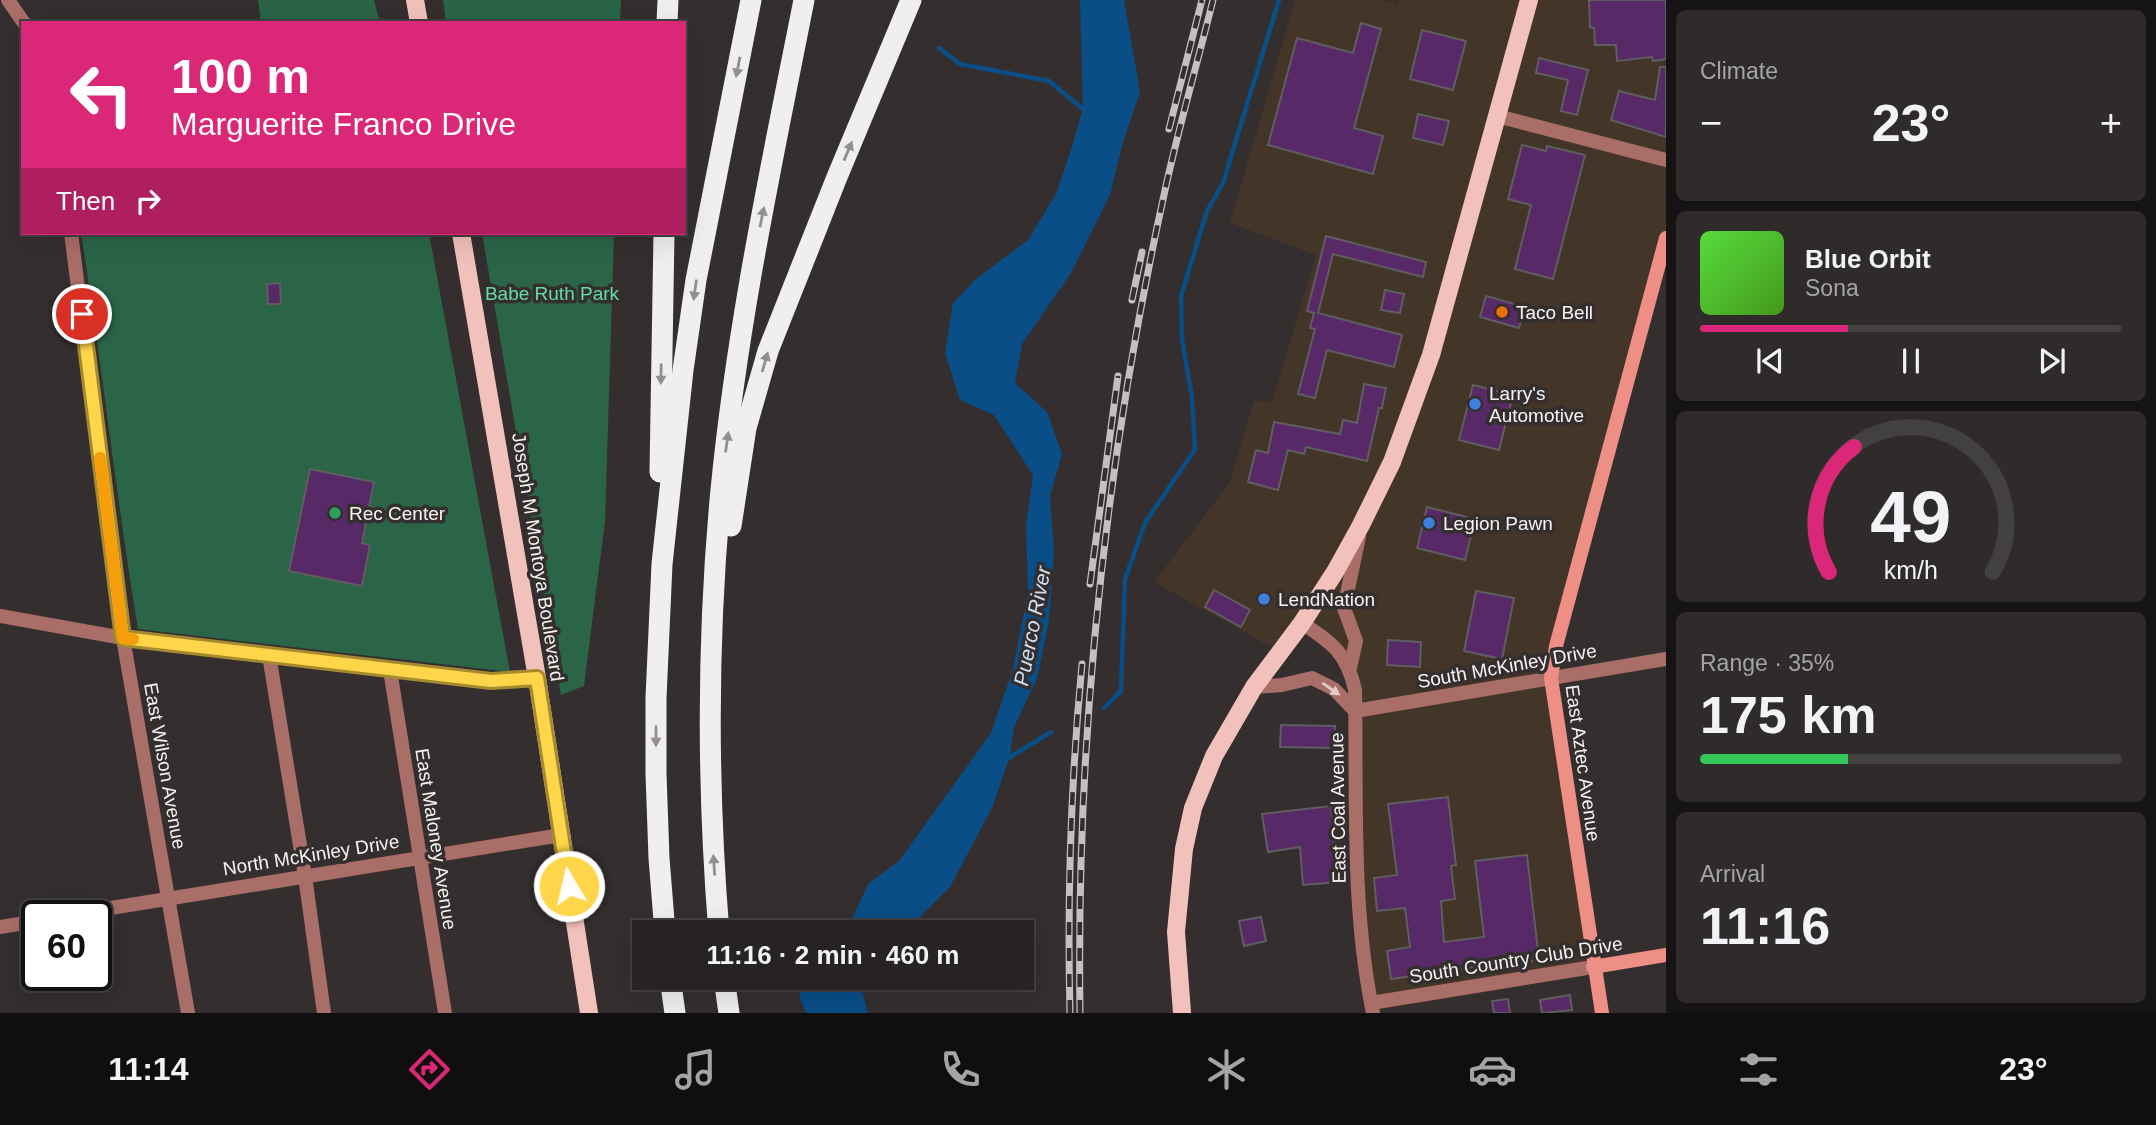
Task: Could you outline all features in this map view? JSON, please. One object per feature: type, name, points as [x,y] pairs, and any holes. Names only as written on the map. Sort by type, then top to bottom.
[{"type":"highway","points":[[667,21],[668,0]]},
{"type":"highway","points":[[656,698],[662,564],[683,370],[696,280],[751,0]]},
{"type":"highway","points":[[718,920],[710,766],[715,562],[747,293],[804,0]]},
{"type":"highway","points":[[711,670],[746,428],[768,351],[911,0]]},
{"type":"highway","points":[[664,235],[656,698],[659,858],[664,920]]},
{"type":"highway","points":[[672,990],[675,1013]]},
{"type":"highway","points":[[726,990],[729,1013]]},
{"type":"main road","points":[[415,0],[419,21]]},
{"type":"main road","points":[[1182,1013],[1176,932],[1182,859],[1192,808],[1213,756],[1254,687],[1302,623],[1362,525],[1392,462],[1431,355],[1529,0]]},
{"type":"main road","name":"Joseph M Montoya Boulevard","points":[[461,235],[537,678],[589,1013]]},
{"type":"main road","name":"East Aztec Avenue","points":[[1601,1013],[1550,678],[1556,646],[1666,238]]},
{"type":"main road","name":"South Country Club Drive","points":[[1593,967],[1666,955]]},
{"type":"street","points":[[8,0],[23,21]]},
{"type":"street","points":[[1497,116],[1666,160]]},
{"type":"street","name":"East Wilson Avenue","points":[[71,235],[123,638],[188,1013]]},
{"type":"street","name":"East Coal Avenue","points":[[1362,525],[1344,608],[1356,641],[1350,668],[1356,711],[1356,838],[1362,927],[1372,1008]]},
{"type":"street","points":[[0,616],[123,638],[390,670],[491,681],[537,678]]},
{"type":"street","points":[[1302,623],[1325,638],[1350,668]]},
{"type":"street","points":[[268,655],[305,876],[324,1013]]},
{"type":"street","name":"South McKinley Drive","points":[[1356,711],[1666,659]]},
{"type":"street","name":"East Maloney Avenue","points":[[390,670],[445,1013]]},
{"type":"street","points":[[1254,687],[1282,685],[1312,678],[1334,688],[1356,711]]},
{"type":"street","name":"North McKinley Drive","points":[[112,908],[561,835]]},
{"type":"street","points":[[0,927],[21,924]]},
{"type":"street","name":"South Country Club Drive","points":[[1372,1008],[1593,967]]},
{"type":"shaded area","points":[[1295,0],[1382,0],[1397,4],[1399,0],[1666,0],[1666,238],[1551,678],[1593,967],[1371,1003],[1350,668],[1302,623],[1280,652],[1154,582],[1229,484],[1254,401],[1272,402],[1316,255],[1230,223]]},
{"type":"green space","points":[[258,0],[374,0],[379,21],[261,21]]},
{"type":"green space","points":[[443,0],[621,0],[620,21],[446,21]]},
{"type":"green space","points":[[81,235],[429,235],[510,672],[138,629]]},
{"type":"green space","name":"Babe Ruth Park","points":[[482,235],[614,235],[605,521],[584,686],[561,695]]},
{"type":"water","name":"Puerco River","points":[[1080,0],[1124,0],[1140,92],[1123,142],[1110,195],[1071,273],[1022,344],[1015,383],[1047,412],[1062,454],[1050,496],[1054,552],[1049,621],[1037,679],[1014,727],[1010,756],[992,808],[950,887],[917,920],[849,920],[868,884],[899,861],[991,733],[1013,669],[1028,592],[1026,525],[1033,475],[994,415],[960,400],[945,353],[953,303],[976,279],[1028,240],[1056,194],[1083,109]]},
{"type":"water","points":[[801,990],[862,990],[868,1013],[806,1013],[799,997]]},
{"type":"building","points":[[1589,0],[1666,0],[1666,59],[1653,61],[1652,57],[1617,61],[1616,45],[1595,45],[1594,28],[1590,27]]},
{"type":"building","points":[[1361,23],[1381,29],[1354,128],[1383,136],[1373,174],[1268,145],[1297,38],[1353,53]]},
{"type":"building","points":[[1422,30],[1466,41],[1453,90],[1410,79]]},
{"type":"building","points":[[1539,58],[1588,70],[1577,115],[1561,111],[1568,80],[1536,73]]},
{"type":"building","points":[[1660,67],[1666,67],[1666,137],[1611,120],[1619,91],[1655,100]]},
{"type":"building","points":[[1418,114],[1449,121],[1443,145],[1413,138]]},
{"type":"building","points":[[1522,145],[1546,151],[1547,146],[1585,155],[1553,279],[1515,269],[1531,205],[1508,199]]},
{"type":"building","points":[[1326,236],[1426,262],[1423,277],[1333,254],[1318,313],[1402,335],[1394,367],[1327,350],[1315,398],[1298,394],[1315,329],[1310,328],[1314,313],[1307,311]]},
{"type":"building","points":[[280,283],[281,304],[268,304],[267,284]]},
{"type":"building","points":[[1385,290],[1404,294],[1400,313],[1381,310]]},
{"type":"building","points":[[1486,296],[1525,307],[1519,328],[1480,317]]},
{"type":"building","points":[[1364,384],[1386,388],[1367,461],[1306,447],[1304,454],[1288,450],[1278,490],[1248,482],[1256,450],[1268,453],[1274,422],[1340,434],[1343,420],[1357,423]]},
{"type":"building","points":[[1473,385],[1513,395],[1499,450],[1459,440]]},
{"type":"building","name":"Rec Center","points":[[310,469],[374,482],[362,543],[370,545],[362,586],[289,571]]},
{"type":"building","points":[[1427,507],[1475,519],[1465,560],[1417,548]]},
{"type":"building","points":[[1214,590],[1250,610],[1241,627],[1205,607]]},
{"type":"building","points":[[1476,591],[1514,598],[1502,659],[1464,651]]},
{"type":"building","points":[[1388,640],[1421,642],[1420,667],[1387,665]]},
{"type":"building","points":[[1281,725],[1335,726],[1334,748],[1280,747]]},
{"type":"building","points":[[1448,797],[1456,865],[1451,866],[1455,899],[1441,901],[1444,942],[1484,937],[1475,861],[1527,855],[1539,960],[1391,979],[1387,951],[1410,947],[1405,908],[1377,911],[1374,878],[1397,875],[1388,804]]},
{"type":"building","points":[[1331,806],[1338,882],[1303,885],[1300,847],[1268,852],[1262,814]]},
{"type":"building","points":[[1261,917],[1266,941],[1244,946],[1239,921]]},
{"type":"building","points":[[1570,995],[1572,1010],[1542,1013],[1540,1000]]},
{"type":"building","points":[[1508,999],[1510,1013],[1494,1013],[1492,1001]]},
{"type":"waterway","points":[[1104,708],[1121,691],[1125,579],[1145,523],[1195,449],[1192,398],[1182,339],[1181,296],[1207,211],[1223,183],[1279,0]]},
{"type":"waterway","points":[[939,48],[960,64],[1049,81],[1088,113]]},
{"type":"waterway","points":[[1007,759],[1051,732]]},
{"type":"railway","points":[[1169,129],[1202,0]]},
{"type":"railway","points":[[1080,1013],[1080,910],[1089,704],[1110,499],[1143,296],[1181,121],[1213,0]]},
{"type":"railway","points":[[1132,300],[1142,252]]},
{"type":"railway","points":[[1090,584],[1118,376]]},
{"type":"railway","points":[[1070,1013],[1071,838],[1082,664]]},
{"type":"slow traffic","points":[[100,458],[123,638],[133,639]]},
{"type":"place","name":"Taco Bell","points":[[1502,312]]},
{"type":"place","name":"Larry's Automotive","points":[[1475,404]]},
{"type":"place","name":"Rec Center","points":[[335,513]]},
{"type":"place","name":"Legion Pawn","points":[[1429,523]]},
{"type":"place","name":"LendNation","points":[[1264,599]]},
{"type":"route","points":[[82,314],[123,638],[491,681],[537,678],[569,886]]}]
